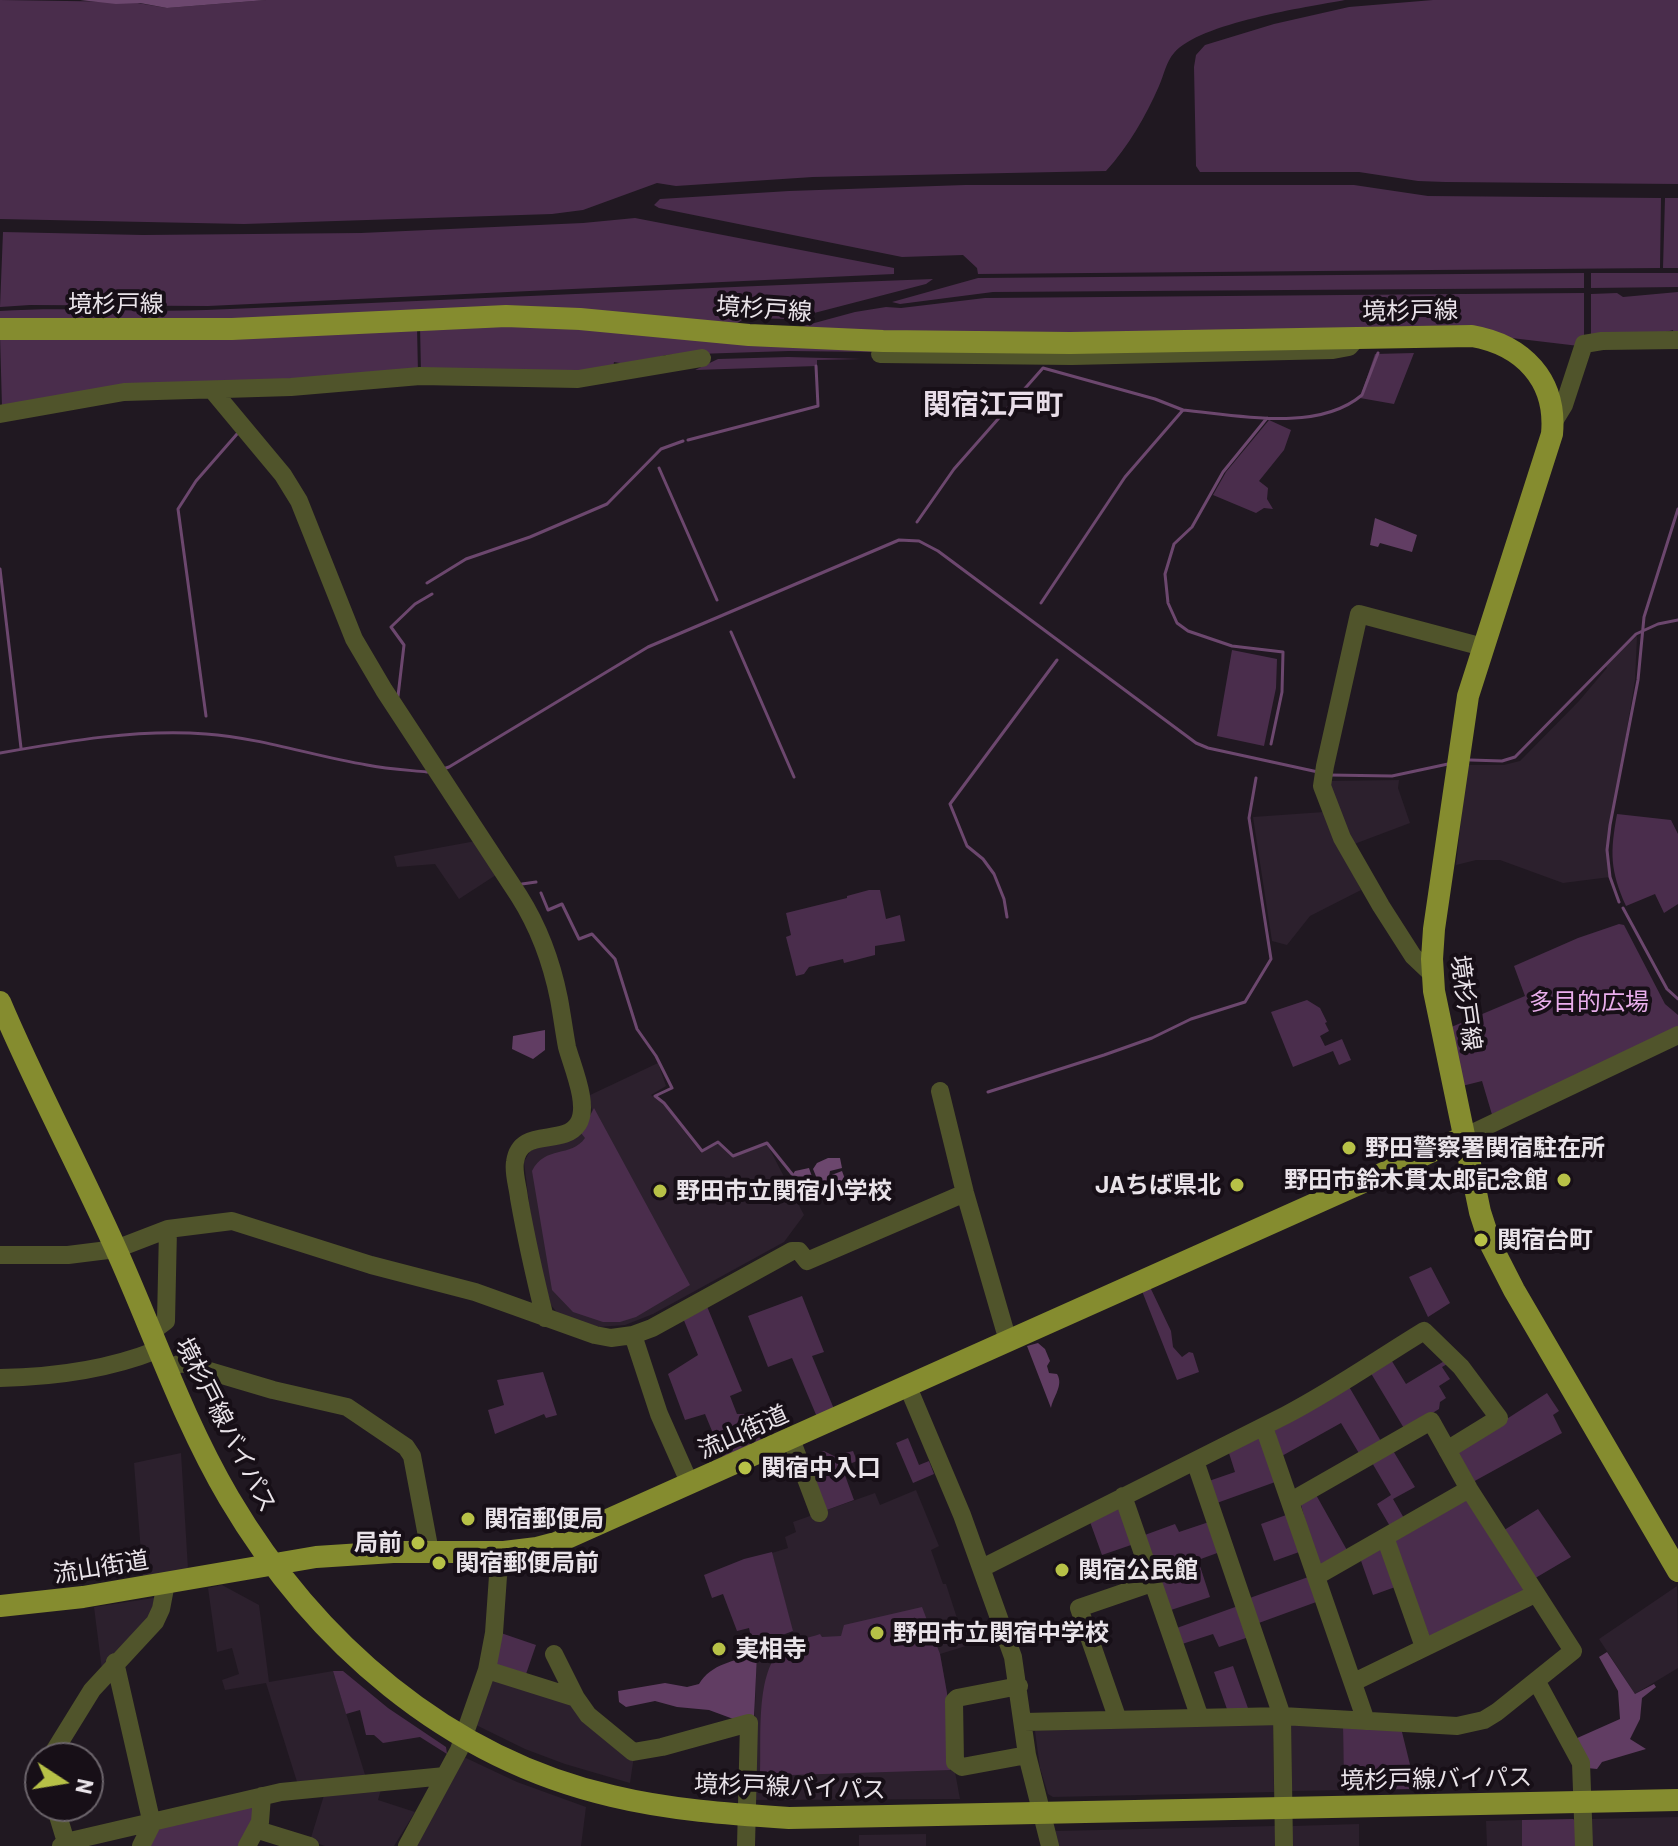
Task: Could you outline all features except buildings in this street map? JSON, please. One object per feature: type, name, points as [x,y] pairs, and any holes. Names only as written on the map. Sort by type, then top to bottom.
[{"type":"main road","name":"境杉戸線","points":[[0,329],[219,330],[506,316],[580,319],[763,336],[898,342],[1070,343],[1472,336],[1502,344],[1528,362],[1540,378],[1549,399],[1553,423],[1548,448],[1468,696],[1434,929],[1432,974],[1480,1212],[1496,1256],[1678,1571]]},
{"type":"main road","name":"境杉戸線バイパス","points":[[0,1002],[116,1249],[157,1351],[229,1498],[272,1563],[312,1614],[358,1661],[417,1707],[463,1736],[533,1770],[610,1796],[682,1809],[746,1815],[853,1818],[1678,1800]]},
{"type":"main road","name":"流山街道","points":[[0,1606],[83,1597],[316,1557],[504,1552],[537,1548],[573,1537],[1464,1137]]},
{"type":"street","points":[[880,354],[1057,356],[1318,351],[1349,347],[1357,338]]},
{"type":"street","points":[[1553,423],[1564,405],[1584,344],[1588,341],[1678,340]]},
{"type":"street","points":[[0,414],[124,392],[213,391],[420,376],[578,379],[702,358]]},
{"type":"street","points":[[213,391],[283,475],[299,501],[354,639],[530,913],[559,996],[564,1034],[583,1110],[577,1127],[531,1140],[520,1149],[515,1162],[527,1243],[545,1318]]},
{"type":"street","points":[[1432,974],[1413,956],[1342,838],[1322,786],[1324,773],[1359,614],[1483,647]]},
{"type":"street","points":[[1464,1137],[1678,1035]]},
{"type":"street","points":[[940,1091],[965,1193],[1008,1341]]},
{"type":"street","points":[[0,1255],[68,1255],[116,1249],[168,1229],[232,1221],[371,1265],[475,1292],[611,1338],[652,1328],[792,1251],[799,1251],[807,1261],[965,1193]]},
{"type":"street","points":[[157,1351],[166,1321],[168,1229]]},
{"type":"street","points":[[982,1568],[1325,1395],[1424,1331],[1461,1367],[1499,1418],[1447,1450]]},
{"type":"street","points":[[633,1335],[659,1414],[690,1484]]},
{"type":"street","points":[[0,1378],[74,1373],[157,1351],[182,1363],[273,1390],[347,1407],[406,1447],[412,1456],[430,1552]]},
{"type":"street","points":[[908,1387],[982,1568],[1013,1657],[1027,1755],[1050,1846]]},
{"type":"street","points":[[1024,1722],[1282,1716],[1438,1726],[1471,1723],[1497,1712],[1573,1651],[1469,1489],[1431,1421],[1291,1501]]},
{"type":"street","points":[[1264,1427],[1366,1721]]},
{"type":"street","points":[[791,1439],[819,1513]]},
{"type":"street","points":[[1195,1461],[1282,1716],[1284,1846]]},
{"type":"street","points":[[1317,1576],[1469,1489]]},
{"type":"street","points":[[1123,1496],[1200,1718]]},
{"type":"street","points":[[1385,1537],[1424,1647]]},
{"type":"street","points":[[407,1846],[445,1776],[487,1670],[494,1633],[498,1576],[504,1552]]},
{"type":"street","points":[[60,1742],[92,1690],[155,1622],[166,1583]]},
{"type":"street","points":[[1118,1720],[1079,1608],[1152,1583]]},
{"type":"street","points":[[1354,1682],[1535,1594]]},
{"type":"street","points":[[554,1654],[588,1715],[633,1752],[749,1723],[746,1846]]},
{"type":"street","points":[[115,1662],[152,1824],[141,1846]]},
{"type":"street","points":[[487,1670],[576,1698]]},
{"type":"street","points":[[1537,1682],[1581,1763],[1584,1846]]},
{"type":"street","points":[[1019,1686],[954,1701],[955,1762],[962,1767],[1027,1755]]},
{"type":"street","points":[[58,1822],[63,1844],[262,1796],[445,1776]]},
{"type":"street","points":[[262,1796],[252,1838],[310,1846]]},
{"type":"shaded area","points":[[80,0],[266,0],[167,8],[140,3]]},
{"type":"shaded area","points":[[1375,518],[1417,535],[1412,552],[1380,543],[1378,547],[1370,545]]},
{"type":"shaded area","points":[[1637,636],[1635,680],[1607,850],[1610,877],[1563,883],[1500,860],[1476,860],[1456,865],[1467,765],[1504,765],[1520,761],[1579,701],[1607,668],[1605,665]]},
{"type":"shaded area","points":[[1399,780],[1398,788],[1410,823],[1349,846],[1328,781]]},
{"type":"shaded area","points":[[1324,812],[1361,890],[1310,916],[1287,945],[1272,941],[1253,817]]},
{"type":"shaded area","points":[[476,841],[499,873],[459,899],[435,864],[397,867],[394,856]]},
{"type":"shaded area","points":[[545,1030],[545,1050],[533,1059],[512,1049],[513,1036]]},
{"type":"shaded area","name":"野田市立関宿小学校","points":[[658,1063],[666,1086],[651,1095],[663,1104],[701,1153],[718,1143],[733,1157],[767,1144],[804,1215],[784,1242],[653,1314],[625,1325],[598,1327],[559,1315],[551,1305],[534,1243],[524,1162],[530,1151],[584,1130],[592,1110],[588,1096]]},
{"type":"shaded area","points":[[828,1158],[840,1158],[842,1168],[830,1171],[829,1176],[842,1171],[845,1179],[842,1185],[824,1196],[813,1169],[817,1163]]},
{"type":"shaded area","points":[[809,1168],[819,1197],[809,1205],[801,1199],[791,1177],[795,1171]]},
{"type":"shaded area","points":[[1038,1343],[1045,1349],[1050,1361],[1047,1366],[1049,1373],[1057,1374],[1059,1378],[1051,1408],[1027,1346]]},
{"type":"shaded area","points":[[181,1453],[188,1569],[143,1578],[134,1463]]},
{"type":"shaded area","name":"野田市立関宿中学校","points":[[916,1490],[939,1546],[931,1550],[943,1584],[946,1584],[966,1646],[940,1654],[947,1693],[950,1770],[955,1772],[960,1799],[756,1800],[752,1796],[757,1648],[793,1634],[772,1553],[788,1548],[785,1537],[796,1532],[793,1522],[875,1493],[880,1505]]},
{"type":"shaded area","points":[[222,1585],[259,1605],[269,1682],[333,1671],[366,1778],[298,1785],[266,1683],[225,1690],[222,1680],[239,1674],[232,1648],[217,1652],[208,1588]]},
{"type":"shaded area","points":[[1677,1586],[1678,1668],[1635,1694],[1599,1639]]},
{"type":"shaded area","points":[[160,1597],[155,1615],[102,1670],[94,1607]]},
{"type":"shaded area","points":[[1607,1652],[1635,1694],[1654,1684],[1656,1687],[1642,1698],[1640,1719],[1630,1739],[1646,1749],[1602,1762],[1597,1769],[1587,1768],[1575,1739],[1620,1719],[1618,1691],[1599,1657]]},
{"type":"shaded area","points":[[757,1655],[754,1717],[736,1720],[709,1710],[655,1701],[626,1707],[619,1702],[618,1691],[665,1683],[687,1687],[699,1684],[717,1667]]},
{"type":"shaded area","points":[[489,1679],[571,1703],[634,1756],[630,1783],[525,1749],[476,1725]]},
{"type":"shaded area","points":[[1273,1721],[1274,1792],[1053,1797],[1048,1794],[1040,1768],[1035,1731],[1038,1727]]},
{"type":"shaded area","points":[[1291,1721],[1343,1725],[1344,1790],[1292,1791]]},
{"type":"shaded area","points":[[466,1758],[517,1782],[586,1807],[581,1846],[414,1846],[461,1759]]},
{"type":"shaded area","points":[[382,1786],[378,1800],[415,1812],[394,1846],[325,1846],[310,1841],[325,1792]]},
{"type":"shaded area","points":[[1678,1817],[1678,1846],[1589,1846],[1591,1819]]},
{"type":"shaded area","points":[[1522,1820],[1522,1846],[1487,1846],[1486,1821]]},
{"type":"shaded area","points":[[1359,1824],[1359,1846],[1290,1846],[1289,1829],[1293,1826]]},
{"type":"shaded area","points":[[1275,1826],[1279,1846],[1056,1846],[1054,1835],[1056,1831]]},
{"type":"shaded area","points":[[926,1834],[926,1846],[859,1846],[859,1835]]},
{"type":"green space","points":[[0,0],[132,2],[167,8],[266,0],[1345,0],[1255,18],[1187,42],[1171,57],[1142,120],[1106,171],[813,177],[676,186],[657,183],[583,210],[552,214],[244,224],[0,219]]},
{"type":"green space","points":[[1433,0],[1678,0],[1678,184],[1418,181],[1359,172],[1200,172],[1196,166],[1194,67],[1196,55],[1205,45],[1274,24],[1349,7]]},
{"type":"green space","points":[[965,185],[1354,185],[1428,196],[1661,198],[1660,268],[978,274],[977,268],[963,255],[902,257],[654,205],[660,199]]},
{"type":"green space","points":[[1665,198],[1678,198],[1678,268],[1663,268]]},
{"type":"green space","points":[[635,218],[894,268],[894,274],[208,306],[0,307],[3,232],[143,235],[361,233]]},
{"type":"green space","points":[[1584,273],[1584,288],[993,292],[900,304],[892,302],[978,278]]},
{"type":"green space","points":[[1591,273],[1678,273],[1678,287],[1591,288]]},
{"type":"green space","points":[[933,279],[926,284],[791,319],[745,318],[730,328],[270,320],[0,322],[0,311],[206,310]]},
{"type":"green space","points":[[1678,292],[1678,336],[1674,336],[1673,330],[1649,337],[1591,337],[1591,294],[1617,293],[1623,297]]},
{"type":"green space","points":[[1584,293],[1584,337],[1579,346],[1503,337],[1050,337],[796,328],[886,307],[985,298]]},
{"type":"green space","points":[[476,324],[1041,354],[789,351],[666,355],[632,365],[614,362],[613,369],[609,370],[421,372],[420,326]]},
{"type":"green space","points":[[417,327],[418,373],[2,407],[0,335]]},
{"type":"green space","points":[[1414,353],[1394,404],[1360,398],[1375,354]]},
{"type":"green space","points":[[718,359],[862,359],[817,360],[817,366],[695,370]]},
{"type":"green space","points":[[1269,420],[1291,430],[1284,450],[1259,481],[1268,488],[1267,499],[1273,509],[1264,508],[1256,513],[1213,495],[1226,472]]},
{"type":"green space","points":[[1232,650],[1277,659],[1276,688],[1264,746],[1217,736]]},
{"type":"green space","points":[[1617,814],[1671,820],[1678,834],[1678,904],[1664,913],[1655,894],[1626,906],[1613,861]]},
{"type":"green space","points":[[869,890],[880,890],[886,919],[900,915],[905,941],[875,946],[875,955],[809,967],[804,974],[796,976],[786,937],[791,935],[786,913]]},
{"type":"green space","name":"多目的広場","points":[[1619,924],[1624,925],[1665,1004],[1678,1015],[1678,1028],[1493,1118],[1482,1081],[1462,1086],[1449,1028],[1525,996],[1514,966]]},
{"type":"green space","points":[[1307,1000],[1320,1008],[1327,1022],[1329,1031],[1320,1036],[1325,1046],[1342,1039],[1351,1060],[1339,1065],[1333,1051],[1293,1067],[1271,1012]]},
{"type":"green space","points":[[594,1108],[690,1285],[636,1317],[620,1322],[603,1322],[573,1312],[552,1290],[532,1171],[544,1158],[573,1148],[585,1138],[581,1133]]},
{"type":"green space","points":[[1431,1267],[1450,1303],[1428,1317],[1409,1277]]},
{"type":"green space","points":[[1150,1287],[1171,1331],[1173,1347],[1182,1357],[1193,1353],[1199,1372],[1177,1380],[1142,1291]]},
{"type":"green space","points":[[802,1296],[824,1352],[812,1356],[834,1409],[817,1417],[792,1358],[768,1367],[748,1316]]},
{"type":"green space","points":[[706,1304],[742,1391],[730,1396],[737,1414],[751,1414],[761,1440],[724,1460],[705,1414],[685,1420],[668,1374],[698,1355],[683,1318]]},
{"type":"green space","points":[[1390,1358],[1406,1384],[1446,1360],[1449,1363],[1442,1367],[1450,1379],[1439,1386],[1446,1398],[1440,1402],[1439,1409],[1405,1430],[1369,1370]]},
{"type":"green space","points":[[543,1372],[557,1415],[546,1418],[544,1414],[495,1434],[488,1410],[504,1405],[497,1380]]},
{"type":"green space","points":[[1348,1385],[1382,1443],[1360,1455],[1341,1423],[1280,1457],[1274,1427]]},
{"type":"green space","points":[[1547,1393],[1559,1411],[1553,1415],[1562,1433],[1471,1483],[1457,1451]]},
{"type":"green space","points":[[1258,1436],[1278,1481],[1214,1504],[1206,1482],[1235,1472],[1228,1450]]},
{"type":"green space","points":[[908,1438],[919,1465],[929,1461],[934,1474],[913,1483],[896,1443]]},
{"type":"green space","points":[[1392,1449],[1415,1487],[1393,1499],[1405,1520],[1391,1528],[1377,1504],[1391,1495],[1371,1461]]},
{"type":"green space","points":[[824,1451],[834,1456],[853,1451],[857,1461],[842,1467],[854,1500],[824,1511],[811,1477],[818,1473],[815,1463],[820,1461],[818,1453]]},
{"type":"green space","points":[[1315,1493],[1348,1552],[1323,1567],[1317,1565],[1300,1501]]},
{"type":"green space","points":[[1465,1498],[1525,1588],[1524,1593],[1430,1638],[1393,1543],[1395,1537]]},
{"type":"green space","points":[[1116,1504],[1134,1544],[1102,1555],[1089,1519]]},
{"type":"green space","points":[[1538,1509],[1571,1557],[1532,1580],[1501,1532]]},
{"type":"green space","points":[[1289,1514],[1302,1551],[1274,1561],[1261,1524]]},
{"type":"green space","points":[[1209,1522],[1220,1552],[1198,1560],[1210,1597],[1168,1611],[1142,1536],[1175,1524],[1179,1532]]},
{"type":"green space","points":[[1379,1546],[1398,1586],[1373,1595],[1360,1558]]},
{"type":"green space","points":[[772,1552],[793,1631],[753,1646],[749,1628],[737,1631],[723,1594],[712,1598],[704,1575]]},
{"type":"green space","points":[[1311,1576],[1319,1601],[1256,1624],[1247,1599]]},
{"type":"green space","points":[[1238,1606],[1249,1637],[1219,1647],[1213,1634],[1179,1645],[1174,1629]]},
{"type":"green space","points":[[922,1607],[940,1654],[947,1693],[950,1770],[760,1776],[764,1689],[774,1658],[784,1647],[820,1634],[822,1637],[841,1636],[844,1625]]},
{"type":"green space","points":[[498,1632],[536,1645],[525,1677],[496,1667]]},
{"type":"green space","points":[[1233,1666],[1249,1711],[1228,1712],[1214,1672]]},
{"type":"green space","points":[[333,1671],[343,1671],[388,1708],[446,1747],[447,1754],[420,1737],[383,1743],[374,1735],[366,1735],[360,1710],[346,1714]]},
{"type":"green space","points":[[1343,1725],[1401,1728],[1416,1789],[1344,1790]]},
{"type":"green space","points":[[253,1804],[257,1808],[241,1846],[146,1846],[159,1827]]},
{"type":"green space","points":[[1573,1819],[1578,1822],[1578,1846],[1522,1846],[1522,1820]]},
{"type":"waterway","points":[[1041,603],[1125,477],[1183,410],[1276,419],[1322,414],[1344,407],[1362,395],[1378,353]]},
{"type":"waterway","points":[[688,440],[818,406],[816,366]]},
{"type":"waterway","points":[[917,522],[954,469],[1043,368],[1155,399],[1183,410]]},
{"type":"waterway","points":[[1267,418],[1223,472],[1192,527],[1174,544],[1165,574],[1168,603],[1177,623],[1188,631],[1232,646],[1283,652],[1282,692],[1271,744]]},
{"type":"waterway","points":[[206,716],[178,509],[196,481],[237,434]]},
{"type":"waterway","points":[[427,583],[466,559],[530,537],[607,504],[661,449],[683,441]]},
{"type":"waterway","points":[[659,468],[717,600]]},
{"type":"waterway","points":[[1619,902],[1610,877],[1607,850],[1610,825],[1638,680],[1644,617],[1678,509]]},
{"type":"waterway","points":[[443,769],[648,647],[899,540],[919,541],[938,551],[1196,743],[1318,772]]},
{"type":"waterway","points":[[0,569],[21,748]]},
{"type":"waterway","points":[[398,696],[404,645],[391,627],[415,604],[432,594]]},
{"type":"waterway","points":[[1470,760],[1502,761],[1515,757],[1636,634],[1658,624],[1678,620]]},
{"type":"waterway","points":[[731,632],[794,777]]},
{"type":"waterway","points":[[1007,917],[994,874],[983,859],[967,846],[950,804],[1057,660]]},
{"type":"waterway","points":[[0,753],[128,735],[206,734],[247,739],[374,766],[427,772]]},
{"type":"waterway","points":[[1329,775],[1392,776],[1448,764]]},
{"type":"waterway","points":[[988,1092],[1104,1055],[1152,1038],[1191,1019],[1245,1002],[1271,959],[1249,818],[1256,778]]},
{"type":"waterway","points":[[522,884],[536,882]]},
{"type":"waterway","points":[[541,893],[548,910],[562,904],[579,939],[592,934],[615,959],[637,1029],[656,1056],[672,1088],[655,1096],[702,1151],[718,1142],[733,1156],[767,1143],[792,1174]]},
{"type":"waterway","points":[[1623,908],[1667,989],[1678,999]]},
{"type":"place","name":"野田警察署関宿駐在所","points":[[1349,1148]]},
{"type":"place","name":"野田市鈴木貫太郎記念館","points":[[1564,1180]]},
{"type":"place","name":"JAちば県北","points":[[1237,1185]]},
{"type":"place","name":"野田市立関宿小学校","points":[[660,1191]]},
{"type":"place","name":"関宿台町","points":[[1481,1240]]},
{"type":"place","name":"関宿中入口","points":[[745,1468]]},
{"type":"place","name":"関宿郵便局","points":[[468,1519]]},
{"type":"place","name":"局前","points":[[418,1543]]},
{"type":"place","name":"関宿郵便局前","points":[[439,1563]]},
{"type":"place","name":"関宿公民館","points":[[1062,1570]]},
{"type":"place","name":"野田市立関宿中学校","points":[[877,1633]]},
{"type":"place","name":"実相寺","points":[[719,1649]]},
{"type":"district","name":"関宿江戸町","points":[[993,405]]}]
